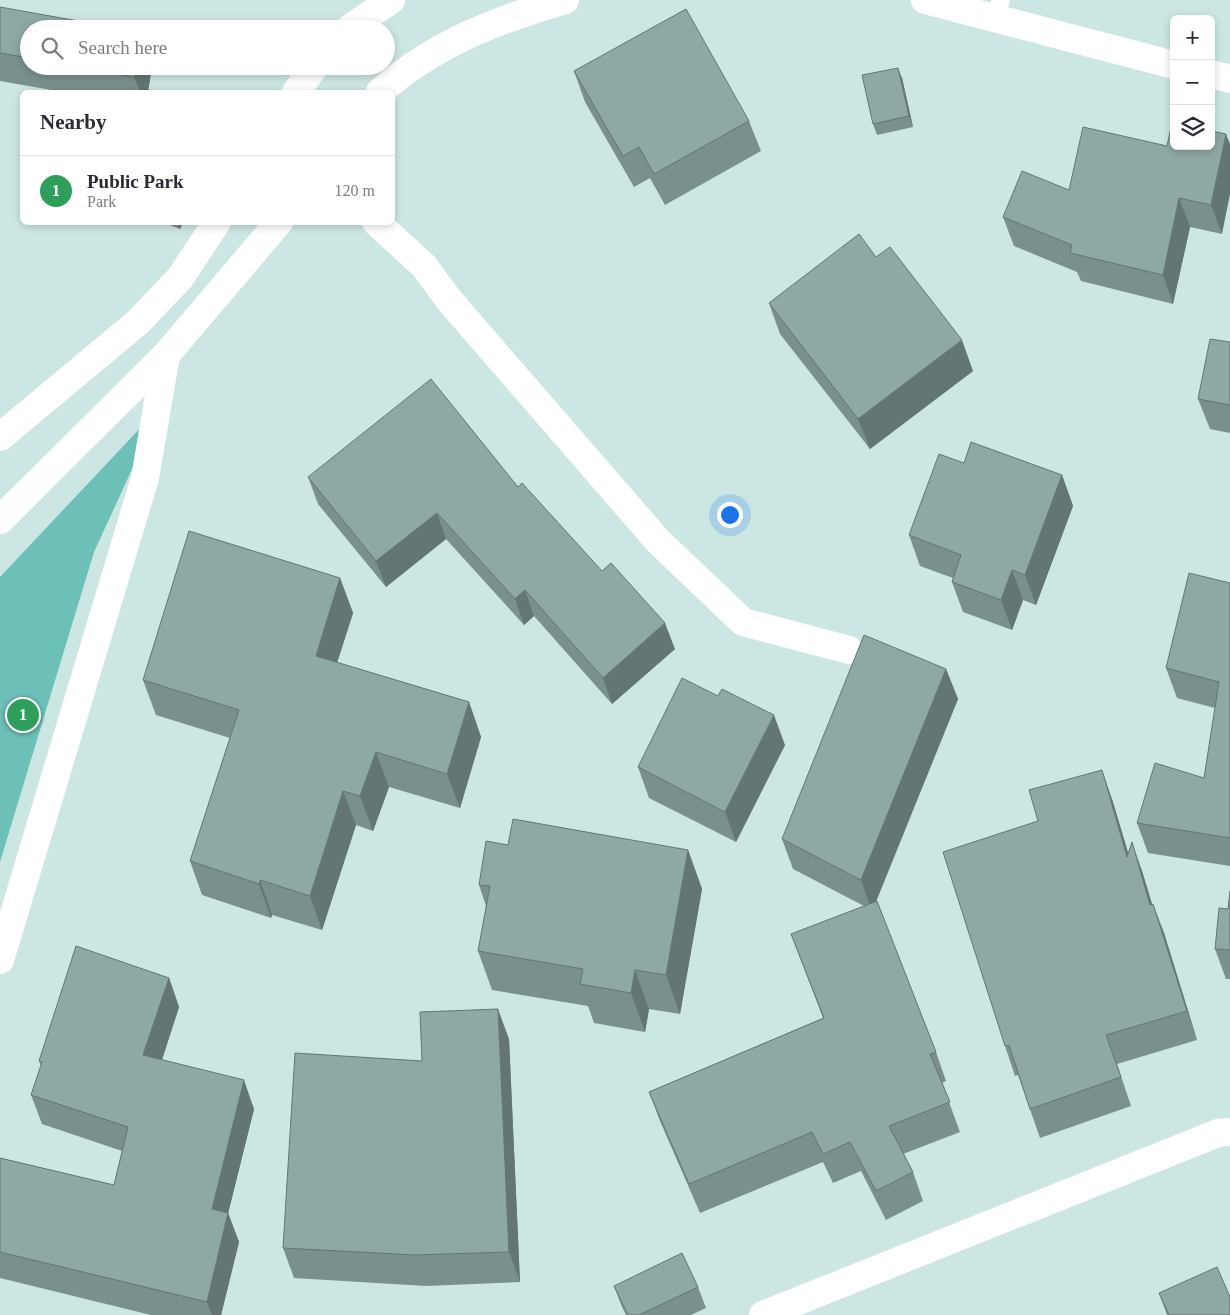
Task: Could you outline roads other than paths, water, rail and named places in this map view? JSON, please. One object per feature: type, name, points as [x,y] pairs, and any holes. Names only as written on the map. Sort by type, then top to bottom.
[{"type":"street","points":[[362,20],[391,0]]},
{"type":"street","points":[[382,90],[401,74],[458,38],[516,15],[565,0]]},
{"type":"street","points":[[925,0],[997,9],[1170,64]]},
{"type":"street","points":[[297,90],[308,75]]},
{"type":"street","points":[[1215,75],[1230,79]]},
{"type":"street","points":[[0,437],[138,322],[180,278],[215,225]]},
{"type":"street","points":[[0,520],[166,355],[275,225]]},
{"type":"street","points":[[379,225],[424,266],[450,300],[658,541],[743,622],[849,650]]},
{"type":"street","points":[[0,960],[145,478],[166,355]]},
{"type":"street","points":[[763,1315],[1218,1133],[1230,1132]]},
{"type":"place","name":"Public Park","points":[[23,715]]}]
